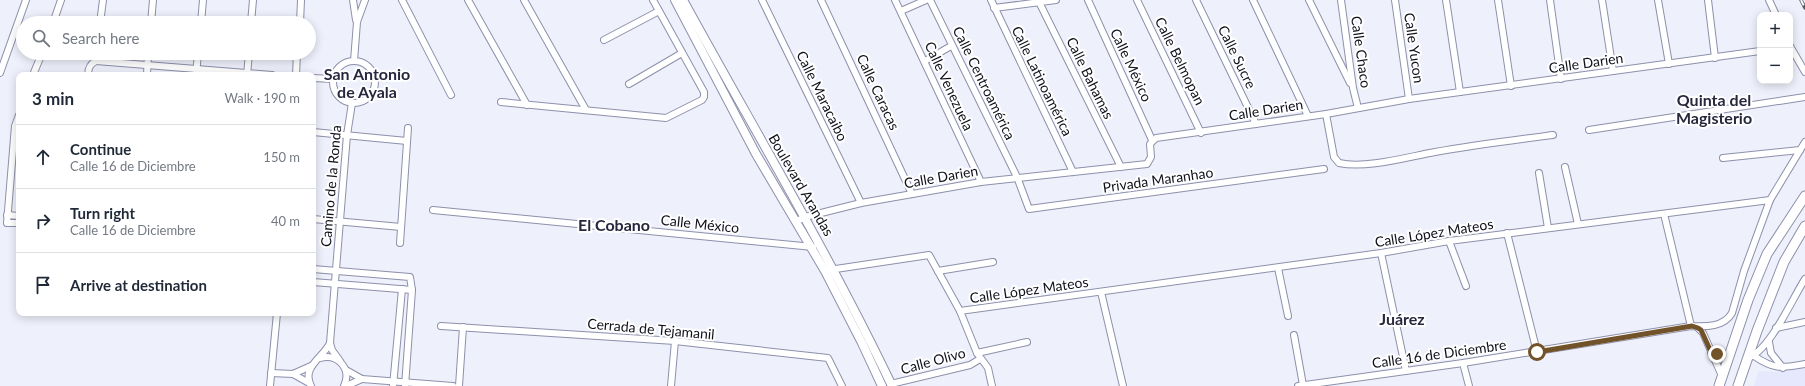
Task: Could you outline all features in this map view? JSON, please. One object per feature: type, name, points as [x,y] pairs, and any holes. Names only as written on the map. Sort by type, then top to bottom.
[{"type":"main road","name":"Boulevard Arandas","points":[[675,0],[756,154],[822,247],[829,270],[882,386]]},
{"type":"main road","name":"Boulevard Arandas","points":[[683,0],[763,144],[801,219],[812,247],[829,270],[864,327],[891,385]]},
{"type":"main road","points":[[1719,386],[1748,300],[1767,254],[1805,196]]},
{"type":"main road","points":[[1738,386],[1751,357],[1784,262],[1805,226]]},
{"type":"street","points":[[20,16],[26,0]]},
{"type":"street","points":[[55,16],[61,0]]},
{"type":"street","points":[[101,16],[103,0]]},
{"type":"street","points":[[152,16],[153,0]]},
{"type":"street","points":[[202,16],[203,0]]},
{"type":"street","points":[[252,16],[253,0]]},
{"type":"street","points":[[300,16],[301,0]]},
{"type":"street","points":[[353,0],[357,22],[354,61]]},
{"type":"street","points":[[357,22],[365,0]]},
{"type":"street","points":[[402,0],[451,95]]},
{"type":"street","points":[[468,0],[527,105]]},
{"type":"street","points":[[524,0],[586,110]]},
{"type":"street","points":[[501,102],[666,118],[702,100],[704,92],[653,0]]},
{"type":"street","name":"Calle Maracaibo","points":[[762,0],[861,203]]},
{"type":"street","name":"Calle Caracas","points":[[822,0],[912,194]]},
{"type":"street","name":"Calle Venezuela","points":[[895,0],[981,182]]},
{"type":"street","points":[[901,11],[926,0]]},
{"type":"street","name":"Calle Centroamérica","points":[[930,0],[951,46],[1017,177]]},
{"type":"street","name":"Calle Latinoamérica","points":[[991,0],[1073,172]]},
{"type":"street","points":[[994,8],[1038,1],[1056,0]]},
{"type":"street","name":"Calle México","points":[[1088,0],[1152,140]]},
{"type":"street","name":"Calle Belmopan","points":[[1137,0],[1201,132]]},
{"type":"street","name":"Calle Sucre","points":[[1196,0],[1256,124]]},
{"type":"street","points":[[1253,0],[1308,116]]},
{"type":"street","points":[[1309,0],[1353,88]]},
{"type":"street","name":"Calle Chaco","points":[[1341,0],[1353,88],[1358,108]]},
{"type":"street","name":"Calle Yucon","points":[[1395,0],[1409,99]]},
{"type":"street","points":[[1446,0],[1460,92]]},
{"type":"street","points":[[1498,0],[1511,86]]},
{"type":"street","points":[[1550,0],[1561,79]]},
{"type":"street","points":[[1602,0],[1613,71]]},
{"type":"street","points":[[1658,0],[1669,64]]},
{"type":"street","points":[[1708,0],[1715,58]]},
{"type":"street","points":[[1769,0],[1775,12]]},
{"type":"street","name":"Calle Bahamas","points":[[1038,1],[1121,167]]},
{"type":"street","points":[[604,40],[659,12]]},
{"type":"street","points":[[0,74],[16,28]]},
{"type":"street","points":[[925,61],[951,46]]},
{"type":"street","points":[[1791,48],[1805,72]]},
{"type":"street","name":"Calle Darien","points":[[801,219],[861,203],[981,182],[1147,164],[1151,157],[1150,144],[1152,140],[1156,138],[1326,114],[1409,99],[1757,51]]},
{"type":"street","points":[[629,84],[682,53]]},
{"type":"street","points":[[34,72],[39,60]]},
{"type":"street","points":[[146,72],[147,60]]},
{"type":"street","points":[[88,72],[88,69],[96,61],[147,65],[196,72],[197,60]]},
{"type":"street","points":[[247,72],[248,60]]},
{"type":"street","points":[[296,72],[297,60]]},
{"type":"street","points":[[354,61],[362,63],[369,68],[374,75],[375,83],[367,98],[360,102],[352,103],[341,99],[334,90],[333,79],[336,70],[344,63],[354,61]]},
{"type":"street","points":[[316,78],[333,79]]},
{"type":"street","points":[[1589,130],[1805,97]]},
{"type":"street","name":"Camino de la Ronda","points":[[330,344],[347,135],[352,103]]},
{"type":"street","points":[[1326,114],[1334,157],[1338,163],[1346,164],[1385,162],[1496,142],[1553,135]]},
{"type":"street","points":[[16,123],[7,215],[7,222],[16,223]]},
{"type":"street","points":[[400,243],[408,128]]},
{"type":"street","points":[[316,132],[407,141]]},
{"type":"street","name":"Calle 16 de Diciembre","points":[[1300,386],[1723,324],[1729,319],[1732,313],[1744,271],[1770,200],[1805,142]]},
{"type":"street","points":[[756,154],[763,144]]},
{"type":"street","points":[[1723,158],[1800,150]]},
{"type":"street","points":[[1565,167],[1578,224]]},
{"type":"street","name":"Privada Maranhao","points":[[1017,177],[1029,209],[1324,169]]},
{"type":"street","points":[[1538,173],[1548,228]]},
{"type":"street","name":"Calle López Mateos","points":[[960,311],[1278,268],[1507,233],[1770,200]]},
{"type":"street","name":"Calle México","points":[[433,210],[822,247]]},
{"type":"street","points":[[1664,214],[1695,327],[1703,333],[1722,376]]},
{"type":"street","points":[[7,215],[16,216]]},
{"type":"street","points":[[316,219],[401,227]]},
{"type":"street","points":[[1507,233],[1537,352]]},
{"type":"street","points":[[1449,241],[1466,286]]},
{"type":"street","points":[[1382,253],[1406,371]]},
{"type":"street","points":[[829,270],[929,255],[960,311],[979,356],[988,368],[992,386]]},
{"type":"street","points":[[938,271],[993,262]]},
{"type":"street","points":[[1278,268],[1288,316]]},
{"type":"street","points":[[316,269],[410,277],[412,290],[405,384]]},
{"type":"street","points":[[1805,280],[1769,342],[1751,357],[1767,365],[1783,368],[1805,364]]},
{"type":"street","points":[[316,282],[412,290]]},
{"type":"street","points":[[393,384],[402,289]]},
{"type":"street","name":"Calle López Mateos","points":[[1101,292],[1123,386]]},
{"type":"street","points":[[270,386],[277,316]]},
{"type":"street","points":[[1776,328],[1805,322]]},
{"type":"street","name":"Cerrada de Tejamanil","points":[[441,326],[675,341],[828,358],[842,386]]},
{"type":"street","points":[[458,386],[463,327]]},
{"type":"street","points":[[1294,335],[1300,386]]},
{"type":"street","points":[[671,386],[675,341]]},
{"type":"street","name":"Calle Olivo","points":[[891,385],[970,365],[979,356],[1027,342]]},
{"type":"street","points":[[1769,342],[1772,353],[1783,368]]},
{"type":"street","points":[[271,373],[294,374],[311,366],[319,359],[330,344]]},
{"type":"street","points":[[330,344],[335,356],[346,370],[347,376],[345,386]]},
{"type":"street","points":[[1711,352],[1723,355],[1729,354]]},
{"type":"street","points":[[319,359],[329,357],[340,361]]},
{"type":"street","points":[[1463,363],[1469,386]]},
{"type":"street","points":[[310,385],[308,375],[311,366]]},
{"type":"street","points":[[346,370],[362,379],[393,384],[453,386]]},
{"type":"street","points":[[294,374],[310,385]]},
{"type":"street","points":[[345,386],[362,379]]},
{"type":"shaded area","points":[[1805,368],[1805,386],[1754,386],[1758,371],[1777,372]]},
{"type":"railway","points":[[1801,0],[1805,8]]},
{"type":"district","name":"San Antonio de Ayala","points":[[367,83]]},
{"type":"district","name":"Quinta del Magisterio","points":[[1714,109]]},
{"type":"district","name":"El Cobano","points":[[614,225]]},
{"type":"district","name":"Juárez","points":[[1402,319]]},
{"type":"route","points":[[1537,352],[1692,326],[1701,330],[1711,352],[1717,354]]}]
